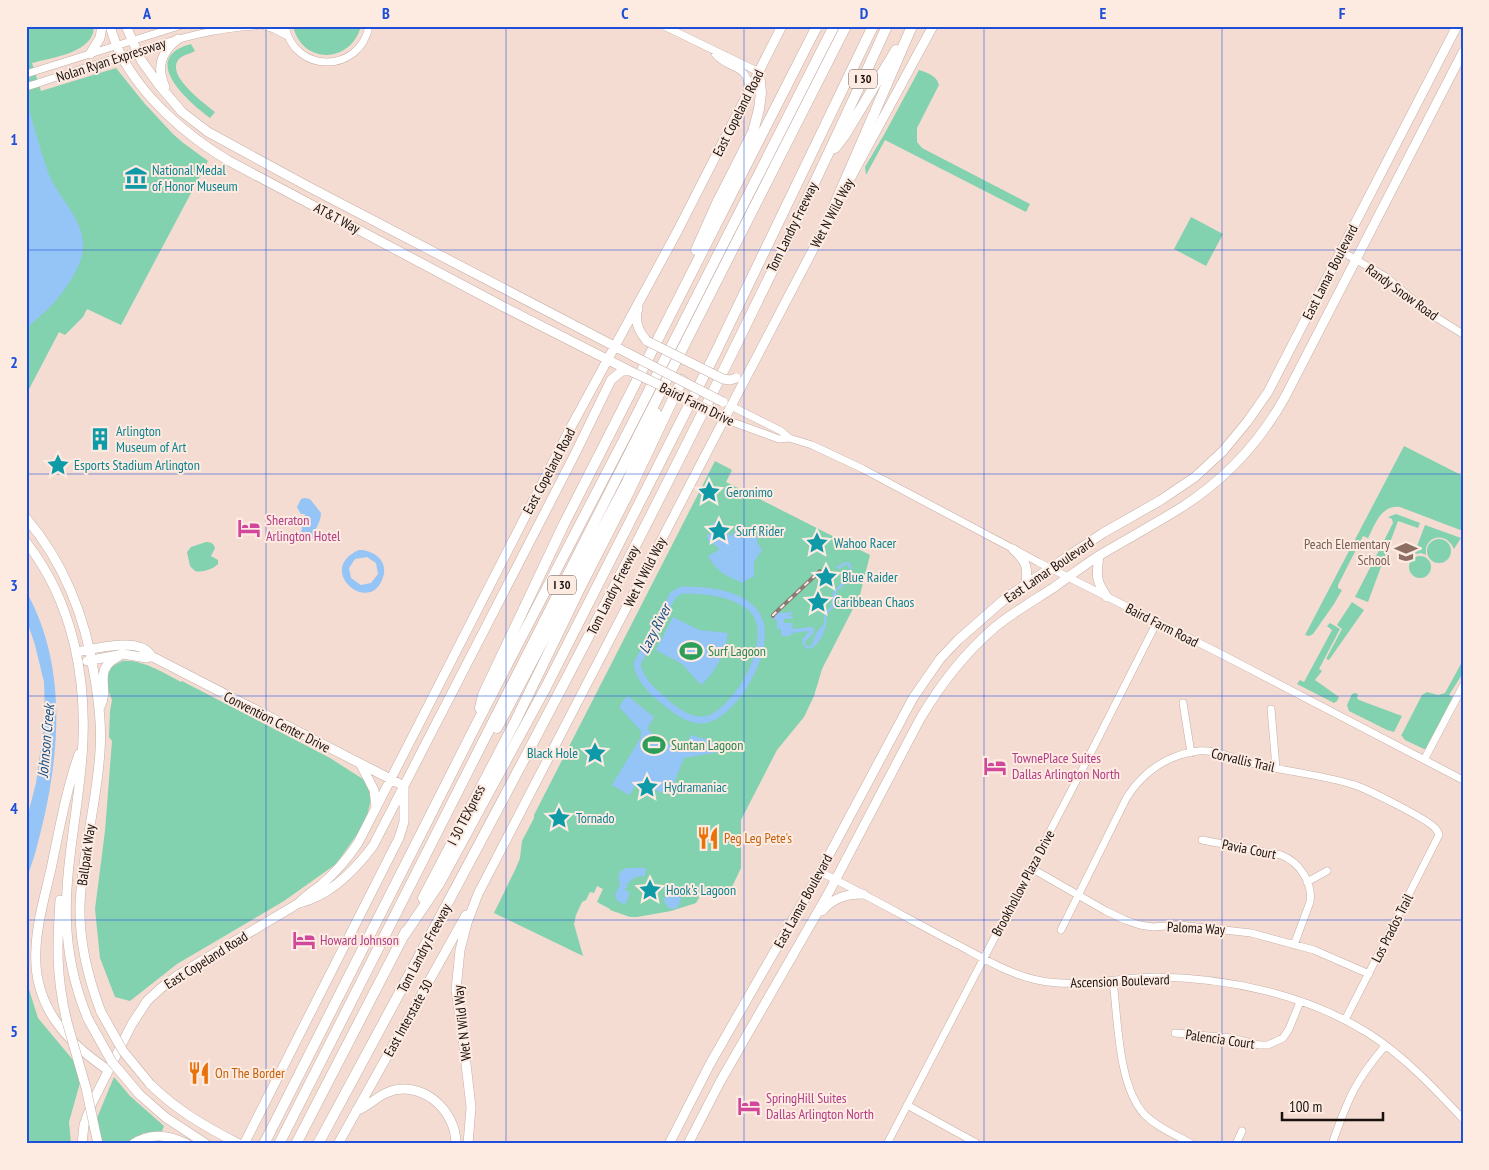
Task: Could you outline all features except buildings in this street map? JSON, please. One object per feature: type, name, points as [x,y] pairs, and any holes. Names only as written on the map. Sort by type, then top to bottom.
[{"type":"highway","points":[[476,723],[483,695],[534,585],[681,290],[817,26]]},
{"type":"highway","name":"I 30","points":[[264,1144],[476,723],[626,436],[834,26]]},
{"type":"highway","name":"I 30","points":[[279,1144],[846,26]]},
{"type":"highway","points":[[403,937],[439,884],[546,687],[715,354],[873,26]]},
{"type":"highway","name":"Tom Landry Freeway","points":[[318,1144],[596,625],[710,399],[887,26]]},
{"type":"highway","points":[[823,162],[845,135],[911,26]]},
{"type":"highway","points":[[825,227],[911,26]]},
{"type":"highway","points":[[681,290],[710,218],[753,132],[759,109],[759,72]]},
{"type":"highway","points":[[630,484],[638,458],[672,375]]},
{"type":"highway","points":[[630,484],[682,380]]},
{"type":"highway","name":"I 30 TEXpress","points":[[296,1144],[514,722],[630,484]]},
{"type":"highway","name":"I 30 TEXpress","points":[[286,1144],[490,743],[630,484]]},
{"type":"main road","points":[[90,54],[100,38],[102,26]]},
{"type":"main road","name":"AT&T Way","points":[[110,26],[121,56],[145,90],[160,108],[182,129],[210,150],[608,361]]},
{"type":"main road","name":"AT&T Way","points":[[126,26],[137,52],[149,71],[173,102],[194,123],[225,142],[616,346]]},
{"type":"main road","name":"East Copeland Road","points":[[300,903],[307,894],[330,877],[358,843],[551,466],[616,346],[782,26]]},
{"type":"main road","name":"Wet N Wild Way","points":[[468,1144],[471,1107],[456,990],[460,950],[467,923],[478,894],[720,416],[758,355],[933,26]]},
{"type":"main road","name":"East Lamar Boulevard","points":[[669,1144],[714,1056],[820,872],[912,698],[958,640],[998,604],[1103,533],[1162,500],[1195,477],[1214,461],[1247,422],[1268,392],[1458,26]]},
{"type":"main road","points":[[173,102],[162,80],[160,66],[166,50],[178,39]]},
{"type":"main road","name":"East Lamar Boulevard","points":[[688,1144],[720,1082],[836,880],[927,707],[954,670],[989,633],[1016,612],[1099,556],[1182,506],[1224,474],[1245,453],[1275,414],[1463,52]]},
{"type":"main road","points":[[641,298],[636,313],[636,322],[640,333],[647,341],[723,379],[730,380],[736,378],[745,371],[758,355]]},
{"type":"main road","name":"Baird Farm Drive","points":[[616,346],[727,404]]},
{"type":"main road","name":"Baird Farm Drive","points":[[608,361],[720,416]]},
{"type":"main road","name":"East Copeland Road","points":[[82,1142],[87,1116],[108,1070],[137,1015],[147,1001],[178,975],[329,888],[348,874],[377,839],[611,380],[622,371],[630,371]]},
{"type":"main road","points":[[1214,461],[1224,474]]},
{"type":"main road","points":[[551,466],[565,472]]},
{"type":"main road","name":"Ballpark Way","points":[[26,518],[47,544],[77,603],[90,650],[100,707],[100,758],[83,876],[80,917],[88,974],[101,1012],[119,1046],[134,1067],[180,1110],[200,1124],[238,1144]]},
{"type":"main road","name":"Ballpark Way","points":[[26,542],[46,572],[64,609],[79,663],[83,742],[66,890],[66,936],[74,978],[88,1019],[112,1062],[139,1094],[165,1117],[206,1144]]},
{"type":"main road","points":[[1013,549],[1026,564],[1026,586]]},
{"type":"main road","points":[[1099,556],[1096,575],[1101,588],[1108,597]]},
{"type":"main road","points":[[46,572],[59,565]]},
{"type":"main road","name":"Convention Center Drive","points":[[77,652],[127,645],[144,649],[151,656],[404,786]]},
{"type":"main road","points":[[100,707],[104,698],[103,672],[113,660],[122,654]]},
{"type":"main road","name":"Convention Center Drive","points":[[79,663],[122,654],[147,658],[151,656]]},
{"type":"main road","points":[[912,698],[927,707]]},
{"type":"main road","points":[[83,742],[73,772],[37,934],[36,967],[43,996],[61,1031],[81,1051],[108,1070]]},
{"type":"main road","points":[[360,764],[374,790],[376,808]]},
{"type":"main road","points":[[244,1144],[399,838],[404,822],[404,786]]},
{"type":"main road","points":[[72,836],[62,876],[57,939],[58,970],[67,1022],[88,1093],[98,1144]]},
{"type":"main road","name":"East Interstate 30","points":[[338,1144],[478,894]]},
{"type":"main road","points":[[812,922],[829,903],[846,896],[863,894]]},
{"type":"main road","points":[[356,1111],[365,1108],[386,1093],[409,1090],[417,1091],[435,1100],[447,1112],[454,1127],[456,1144]]},
{"type":"main road","points":[[133,1144],[147,1137],[160,1136],[187,1144]]},
{"type":"street","name":"Nolan Ryan Expressway","points":[[26,74],[179,26]]},
{"type":"street","name":"Nolan Ryan Expressway","points":[[26,87],[178,39],[211,31],[256,26]]},
{"type":"street","points":[[264,26],[288,36]]},
{"type":"street","points":[[285,26],[294,47],[308,58],[320,62],[334,62],[347,58],[358,48],[366,36],[369,26]]},
{"type":"street","points":[[664,26],[759,72]]},
{"type":"street","points":[[714,51],[720,60],[746,73],[749,80],[748,92]]},
{"type":"street","name":"Randy Snow Road","points":[[1341,251],[1386,277],[1429,313],[1463,334]]},
{"type":"street","name":"Baird Farm Drive","points":[[727,404],[781,431],[789,438],[812,446],[863,469]]},
{"type":"street","name":"Baird Farm Drive","points":[[720,416],[779,439],[789,438]]},
{"type":"street","name":"Baird Farm Road","points":[[863,469],[1051,569],[1463,780]]},
{"type":"street","name":"Brookhollow Plaza Drive","points":[[887,1144],[1157,622]]},
{"type":"street","points":[[1424,760],[1463,686]]},
{"type":"street","points":[[1183,703],[1191,753]]},
{"type":"street","points":[[1271,709],[1276,768]]},
{"type":"street","name":"Corvallis Trail","points":[[1061,930],[1127,797],[1137,782],[1159,763],[1172,757],[1209,751],[1249,763],[1353,784],[1423,819],[1435,828],[1438,835]]},
{"type":"street","name":"Los Prados Trail","points":[[1345,1020],[1436,843],[1438,835]]},
{"type":"street","name":"Pavia Court","points":[[1202,840],[1281,855],[1301,870],[1308,882]]},
{"type":"street","name":"Paloma Way","points":[[1031,868],[1125,920],[1140,925],[1204,926],[1251,933],[1332,957],[1368,974]]},
{"type":"street","points":[[1294,945],[1310,902],[1311,895],[1308,882],[1327,871]]},
{"type":"street","name":"Ascension Boulevard","points":[[820,872],[984,958],[1024,976],[1039,980],[1070,983],[1158,977],[1210,980],[1238,985],[1300,1002],[1345,1020],[1369,1033],[1425,1079],[1463,1119]]},
{"type":"street","points":[[1113,981],[1124,1073],[1133,1097],[1150,1120],[1192,1144]]},
{"type":"street","name":"Palencia Court","points":[[1174,1033],[1231,1038],[1268,1045],[1283,1038],[1289,1029],[1300,1002]]},
{"type":"street","points":[[1332,1144],[1355,1088],[1368,1067],[1385,1046]]},
{"type":"street","points":[[907,1105],[978,1144]]},
{"type":"street","points":[[1236,1144],[1242,1131]]},
{"type":"green space","points":[[26,26],[94,26],[92,35],[80,48],[61,56],[32,63],[41,91],[116,68],[145,104],[173,134],[208,161],[121,325],[87,309],[83,317],[65,335],[59,332],[26,395]]},
{"type":"green space","points":[[293,26],[361,26],[356,39],[347,48],[327,55],[316,53],[306,48],[298,39]]},
{"type":"green space","points":[[191,44],[195,51],[180,58],[176,65],[177,72],[187,88],[215,112],[210,118],[180,91],[172,80],[168,69],[169,59],[176,51]]},
{"type":"green space","points":[[919,70],[934,77],[939,85],[917,128],[917,142],[922,148],[1030,204],[1026,212],[885,140],[866,175],[865,167]]},
{"type":"green space","points":[[1191,217],[1223,234],[1206,266],[1174,249]]},
{"type":"green space","points":[[1404,446],[1463,476],[1463,531],[1400,507],[1393,507],[1383,512],[1368,538],[1363,536],[1338,585],[1338,588],[1342,590],[1334,604],[1313,634],[1305,635]]},
{"type":"green space","points":[[715,461],[732,470],[726,482],[870,555],[860,595],[822,669],[814,696],[804,717],[777,750],[741,820],[741,868],[730,891],[724,894],[723,892],[706,891],[698,894],[699,898],[696,903],[671,911],[630,917],[610,910],[597,902],[603,889],[597,886],[594,893],[590,892],[586,900],[582,902],[574,924],[583,956],[494,913],[516,868],[520,858],[522,841],[534,815]]},
{"type":"green space","points":[[1396,514],[1420,523],[1418,528],[1398,521],[1368,602],[1355,597],[1393,523],[1392,519],[1388,517]]},
{"type":"green space","points":[[1425,525],[1461,538],[1454,549],[1451,543],[1441,538],[1436,538],[1428,543],[1426,555],[1421,553],[1414,554]]},
{"type":"green space","points":[[1439,539],[1447,543],[1451,551],[1447,559],[1439,563],[1431,559],[1427,551],[1431,543]]},
{"type":"green space","points":[[206,542],[214,545],[215,548],[211,556],[218,560],[218,564],[207,570],[195,571],[190,566],[187,552],[191,547]]},
{"type":"green space","points":[[1420,556],[1428,559],[1431,567],[1428,575],[1420,578],[1412,575],[1409,567],[1412,559]]},
{"type":"green space","points":[[1352,602],[1364,610],[1329,660],[1326,659],[1342,629],[1337,625]]},
{"type":"green space","points":[[1330,623],[1340,629],[1319,669],[1322,671],[1315,680],[1339,697],[1334,703],[1297,684],[1300,680],[1304,682],[1332,630],[1327,626]]},
{"type":"green space","points":[[122,661],[145,664],[182,681],[330,758],[366,781],[370,786],[371,799],[367,816],[361,829],[336,864],[284,901],[177,964],[130,1001],[115,997],[100,958],[95,909],[105,831],[112,741],[109,737],[112,700],[107,687],[107,677],[111,667]]},
{"type":"green space","points":[[1462,662],[1463,673],[1449,695],[1453,697],[1426,749],[1405,740],[1401,735],[1422,695],[1427,692],[1438,695],[1445,693]]},
{"type":"green space","points":[[1352,694],[1358,694],[1357,698],[1359,700],[1402,716],[1394,732],[1349,711],[1347,705]]},
{"type":"green space","points":[[26,980],[38,1018],[83,1072],[69,1122],[71,1144],[26,1144]]},
{"type":"green space","points":[[114,1077],[130,1096],[164,1126],[162,1131],[144,1133],[125,1144],[102,1144],[97,1118]]},
{"type":"water","points":[[26,101],[47,169],[58,192],[78,224],[83,248],[80,262],[66,287],[53,304],[26,330]]},
{"type":"water","points":[[301,499],[310,499],[321,513],[313,538],[300,537],[305,514],[301,514],[297,507]]},
{"type":"water","points":[[714,522],[731,536],[728,540],[739,526],[749,532],[753,530],[762,550],[754,562],[754,577],[749,578],[743,583],[722,573],[711,561],[708,556],[720,549],[708,540],[707,536],[708,534],[714,534],[709,528]]},
{"type":"water","points":[[359,550],[370,552],[379,558],[384,568],[384,574],[375,590],[366,593],[357,591],[349,585],[343,577],[342,568],[347,558]],"holes":[[[367,557],[376,563],[378,574],[371,583],[361,585],[351,578],[349,568],[355,559]]]},
{"type":"water","points":[[845,562],[850,563],[851,571],[850,575],[846,583],[836,592],[836,602],[826,615],[826,625],[819,641],[807,649],[802,643],[809,631],[792,633],[790,636],[781,636],[781,629],[777,629],[777,620],[773,619],[773,617],[778,613],[792,612],[793,614],[788,616],[793,616],[793,618],[784,619],[784,623],[793,623],[792,629],[814,628],[814,633],[805,642],[807,646],[811,646],[817,632],[824,624],[824,613],[831,607],[833,592],[841,584],[850,569],[847,564],[839,569],[836,567]]},
{"type":"water","name":"Johnson Creek","points":[[26,591],[39,618],[48,645],[56,702],[56,731],[50,789],[34,857],[26,880],[26,822],[36,783],[45,718],[44,682],[26,618]]},
{"type":"water","name":"Surf Lagoon","points":[[673,617],[699,630],[728,633],[719,662],[707,680],[701,685],[682,664],[656,650]]},
{"type":"water","name":"Suntan Lagoon","points":[[626,697],[629,697],[654,717],[648,730],[666,744],[686,748],[691,735],[718,743],[720,747],[719,752],[684,758],[672,788],[663,793],[637,783],[629,795],[612,785],[641,737],[641,731],[620,708]]},
{"type":"water","points":[[646,868],[645,876],[635,877],[627,884],[627,888],[624,889],[630,893],[624,904],[617,901],[615,894],[620,885],[619,874],[622,870]]},
{"type":"water","points":[[672,884],[678,887],[681,897],[677,908],[670,909],[664,902],[666,895],[664,889]]},
{"type":"waterway","name":"Lazy River","points":[[682,590],[709,591],[736,598],[751,608],[759,620],[761,635],[759,652],[752,670],[732,702],[720,713],[708,719],[696,720],[672,708],[647,684],[638,669],[637,664],[673,595],[682,590]]},
{"type":"railway","points":[[773,616],[820,571]]},
{"type":"place","name":"National Medal of Honor Museum","points":[[136,178]]},
{"type":"place","name":"Arlington Museum of Art","points":[[100,439]]},
{"type":"place","name":"Esports Stadium Arlington","points":[[58,465]]},
{"type":"place","name":"Geronimo","points":[[709,492]]},
{"type":"place","name":"Sheraton Arlington Hotel","points":[[249,528]]},
{"type":"place","name":"Surf Rider","points":[[719,531]]},
{"type":"place","name":"Wahoo Racer","points":[[817,543]]},
{"type":"place","name":"Peach Elementary School","points":[[1406,552]]},
{"type":"place","name":"Blue Raider","points":[[826,577]]},
{"type":"place","name":"Caribbean Chaos","points":[[818,602]]},
{"type":"place","name":"Surf Lagoon","points":[[691,651]]},
{"type":"place","name":"Suntan Lagoon","points":[[654,745]]},
{"type":"place","name":"Black Hole","points":[[595,753]]},
{"type":"place","name":"TownePlace Suites Dallas Arlington North","points":[[995,766]]},
{"type":"place","name":"Hydramaniac","points":[[647,787]]},
{"type":"place","name":"Tornado","points":[[559,818]]},
{"type":"place","name":"Peg Leg Pete's","points":[[708,838]]},
{"type":"place","name":"Hook's Lagoon","points":[[650,890]]},
{"type":"place","name":"Howard Johnson","points":[[304,940]]},
{"type":"place","name":"On The Border","points":[[199,1073]]},
{"type":"place","name":"SpringHill Suites Dallas Arlington North","points":[[749,1106]]}]
